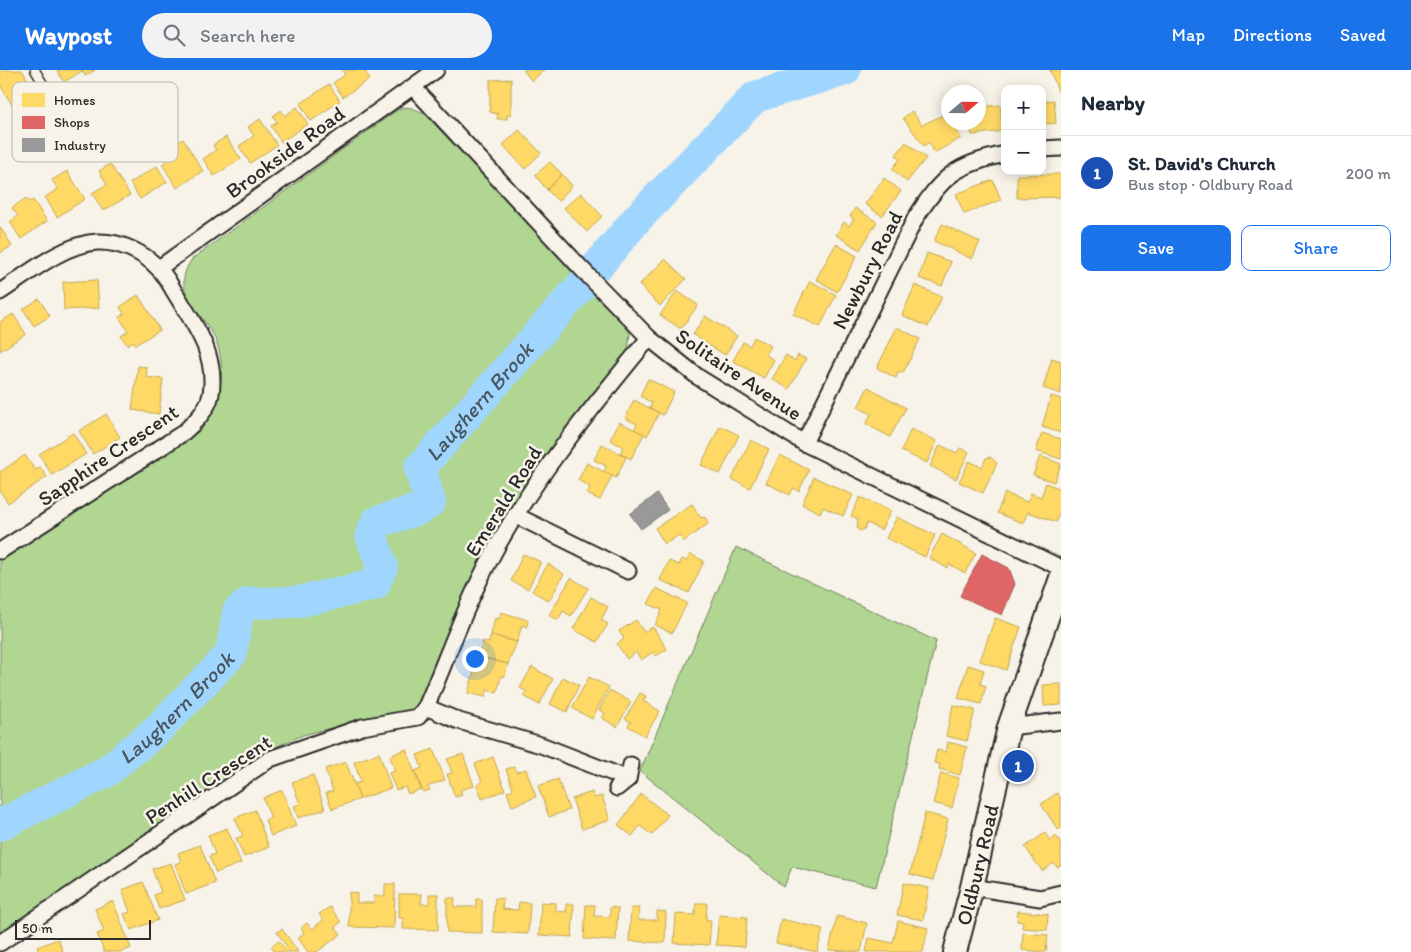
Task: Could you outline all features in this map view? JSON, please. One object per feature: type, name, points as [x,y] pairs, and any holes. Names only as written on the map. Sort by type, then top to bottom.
[{"type":"street","name":"Brookside Road","points":[[159,268],[436,70]]},
{"type":"street","name":"Solitaire Avenue","points":[[412,87],[578,266],[649,338],[698,377],[804,443],[1061,568]]},
{"type":"street","points":[[1046,150],[1061,148]]},
{"type":"street","name":"Newbury Road","points":[[804,443],[915,219],[932,192],[953,172],[981,160],[1001,155]]},
{"type":"street","points":[[0,292],[60,254],[81,245],[95,242],[112,242],[139,253],[159,268]]},
{"type":"street","name":"Sapphire Crescent","points":[[0,551],[183,433],[199,419],[211,395],[212,363],[204,340],[159,268]]},
{"type":"street","name":"Emerald Road","points":[[426,707],[457,627],[487,565],[552,460],[649,338]]},
{"type":"street","points":[[517,516],[628,571]]},
{"type":"street","name":"Oldbury Road","points":[[955,952],[1009,727],[1061,578]]},
{"type":"street","points":[[426,707],[468,724],[541,745],[625,777]]},
{"type":"street","name":"Penhill Crescent","points":[[0,943],[270,759],[362,727],[418,717],[426,707]]},
{"type":"street","points":[[1009,727],[1061,721]]},
{"type":"street","points":[[972,887],[1040,898],[1061,893]]},
{"type":"lane","points":[[34,70],[41,82]]},
{"type":"green space","points":[[404,107],[424,113],[623,322],[630,333],[628,350],[549,452],[512,505],[466,591],[435,670],[418,705],[412,713],[342,725],[303,735],[264,752],[138,842],[0,933],[0,560],[201,430],[208,420],[217,397],[220,385],[221,360],[214,336],[189,300],[185,291],[186,270],[192,259],[397,110]]},
{"type":"green space","points":[[736,547],[936,641],[876,887],[792,867],[784,887],[640,771]]},
{"type":"building: Homes","points":[[4,70],[22,70],[29,82],[12,82],[12,105],[0,85],[0,72]]},
{"type":"building: Homes","points":[[57,70],[82,70],[82,71],[64,82]]},
{"type":"building: Homes","points":[[82,70],[95,70],[85,76]]},
{"type":"building: Homes","points":[[342,70],[364,70],[370,79],[343,97],[333,83],[345,75]]},
{"type":"building: Homes","points":[[523,70],[544,70],[532,81]]},
{"type":"building: Homes","points":[[1050,70],[1061,70],[1061,99]]},
{"type":"building: Homes","points":[[511,79],[511,115],[507,115],[507,119],[497,119],[498,114],[490,112],[490,80]]},
{"type":"building: Homes","points":[[329,84],[340,101],[311,121],[300,104]]},
{"type":"building: Homes","points":[[1054,100],[1056,123],[1046,124],[1046,101]]},
{"type":"building: Homes","points":[[1000,105],[1001,131],[972,135],[971,130],[986,130],[986,106]]},
{"type":"building: Homes","points":[[297,107],[308,124],[281,142],[271,126],[277,122],[273,116],[281,110],[285,116]]},
{"type":"building: Homes","points":[[912,111],[922,125],[941,116],[941,130],[956,130],[961,138],[934,153],[929,142],[924,146],[903,118]]},
{"type":"building: Homes","points":[[260,119],[277,145],[250,163],[239,146],[254,136],[248,127]]},
{"type":"building: Homes","points":[[519,130],[541,153],[525,169],[503,145]]},
{"type":"building: Homes","points":[[226,137],[241,159],[214,176],[203,159],[216,150],[213,145]]},
{"type":"building: Homes","points":[[183,139],[203,171],[177,188],[162,164],[165,162],[178,162],[178,142]]},
{"type":"building: Homes","points":[[906,142],[926,158],[907,182],[892,169],[900,159],[896,155]]},
{"type":"building: Homes","points":[[550,162],[562,174],[547,190],[535,175]]},
{"type":"building: Homes","points":[[110,164],[130,195],[103,211],[92,193],[107,184],[99,171]]},
{"type":"building: Homes","points":[[157,166],[167,182],[140,199],[130,183]]},
{"type":"building: Homes","points":[[67,171],[85,199],[57,217],[45,197],[58,189],[52,180]]},
{"type":"building: Homes","points":[[562,174],[572,186],[558,201],[547,190]]},
{"type":"building: Homes","points":[[1061,174],[1061,197],[1017,198],[1017,175]]},
{"type":"building: Homes","points":[[884,178],[901,191],[882,216],[865,204]]},
{"type":"building: Homes","points":[[993,180],[1001,200],[964,214],[956,194]]},
{"type":"building: Homes","points":[[581,193],[602,216],[587,232],[564,208]]},
{"type":"building: Homes","points":[[26,198],[29,202],[33,200],[47,221],[21,239],[10,222],[18,216],[12,208]]},
{"type":"building: Homes","points":[[855,208],[877,222],[860,250],[836,235],[844,222],[849,226],[854,219],[850,216]]},
{"type":"building: Homes","points":[[942,224],[980,242],[972,259],[934,241]]},
{"type":"building: Homes","points":[[0,227],[12,246],[0,253]]},
{"type":"building: Homes","points":[[836,244],[857,256],[837,292],[816,279]]},
{"type":"building: Homes","points":[[927,253],[951,262],[942,286],[919,278]]},
{"type":"building: Homes","points":[[665,259],[686,279],[660,306],[639,285]]},
{"type":"building: Homes","points":[[97,280],[99,308],[64,310],[63,282]]},
{"type":"building: Homes","points":[[810,281],[836,295],[820,327],[793,314]]},
{"type":"building: Homes","points":[[915,285],[942,297],[928,327],[902,315]]},
{"type":"building: Homes","points":[[677,291],[698,305],[681,329],[660,315]]},
{"type":"building: Homes","points":[[138,295],[160,330],[135,345],[133,341],[127,345],[121,336],[128,331],[119,317],[124,314],[120,307]]},
{"type":"building: Homes","points":[[39,299],[50,316],[34,326],[23,309]]},
{"type":"building: Homes","points":[[13,314],[26,334],[0,351],[0,322]]},
{"type":"building: Homes","points":[[705,316],[737,336],[725,355],[693,335]]},
{"type":"building: Homes","points":[[897,327],[920,339],[903,373],[899,371],[896,378],[877,368]]},
{"type":"building: Homes","points":[[754,337],[771,346],[766,355],[774,360],[764,378],[733,361],[743,342],[750,346]]},
{"type":"building: Homes","points":[[786,355],[795,361],[798,355],[806,359],[789,389],[772,379]]},
{"type":"building: Homes","points":[[1052,358],[1061,361],[1061,394],[1043,388]]},
{"type":"building: Homes","points":[[138,366],[147,367],[146,377],[163,379],[159,414],[132,410]]},
{"type":"building: Homes","points":[[648,379],[674,392],[663,415],[650,408],[652,403],[640,396]]},
{"type":"building: Homes","points":[[868,387],[906,408],[890,437],[866,424],[871,414],[858,407]]},
{"type":"building: Homes","points":[[1051,396],[1061,399],[1061,433],[1042,427]]},
{"type":"building: Homes","points":[[634,400],[659,413],[647,436],[634,429],[637,424],[625,418]]},
{"type":"building: Homes","points":[[106,414],[120,437],[93,454],[79,431]]},
{"type":"building: Homes","points":[[619,422],[644,434],[631,459],[620,453],[623,447],[610,440]]},
{"type":"building: Homes","points":[[720,426],[739,435],[720,474],[701,465]]},
{"type":"building: Homes","points":[[911,429],[937,441],[927,463],[901,451]]},
{"type":"building: Homes","points":[[73,433],[86,454],[52,475],[39,454]]},
{"type":"building: Homes","points":[[1042,433],[1061,439],[1061,459],[1036,451]]},
{"type":"building: Homes","points":[[751,440],[769,449],[750,488],[732,479]]},
{"type":"building: Homes","points":[[602,444],[626,457],[616,478],[604,472],[606,466],[594,460]]},
{"type":"building: Homes","points":[[940,445],[957,453],[960,448],[969,452],[956,479],[930,466]]},
{"type":"building: Homes","points":[[25,455],[35,470],[40,467],[47,477],[8,503],[0,491],[0,472]]},
{"type":"building: Homes","points":[[780,455],[809,470],[799,491],[793,488],[790,495],[766,483]]},
{"type":"building: Homes","points":[[1040,456],[1061,464],[1054,482],[1033,475]]},
{"type":"building: Homes","points":[[990,457],[997,463],[983,493],[959,482],[969,461],[982,467],[986,458]]},
{"type":"building: Homes","points":[[587,463],[612,476],[600,500],[587,494],[590,487],[578,480]]},
{"type":"building: Homes","points":[[814,477],[853,495],[843,516],[823,507],[820,513],[802,504]]},
{"type":"building: Homes","points":[[1046,483],[1061,489],[1061,509],[1056,522],[1028,512],[1023,523],[997,513],[1005,493],[1027,502],[1031,493],[1041,497]]},
{"type":"building: Homes","points":[[860,497],[891,511],[881,530],[867,523],[864,529],[860,531],[857,529],[858,519],[851,516]]},
{"type":"building: Homes","points":[[692,504],[700,517],[706,518],[708,524],[683,542],[679,535],[665,544],[655,528]]},
{"type":"building: Homes","points":[[897,517],[935,535],[925,557],[886,538]]},
{"type":"building: Homes","points":[[942,534],[976,553],[965,573],[949,564],[947,568],[929,558]]},
{"type":"building: Homes","points":[[523,554],[541,562],[528,589],[511,581]]},
{"type":"building: Homes","points":[[690,554],[704,561],[689,593],[660,580],[669,561],[679,565],[682,559],[687,561]]},
{"type":"building: Homes","points":[[548,564],[564,574],[549,601],[532,591]]},
{"type":"building: Homes","points":[[571,578],[588,588],[571,616],[563,611],[558,620],[549,615]]},
{"type":"building: Homes","points":[[656,588],[687,603],[672,633],[655,625],[662,610],[648,604]]},
{"type":"building: Homes","points":[[591,597],[608,607],[601,620],[608,624],[597,642],[573,629]]},
{"type":"building: Homes","points":[[501,612],[528,620],[527,627],[522,625],[517,642],[491,635],[495,618],[499,619]]},
{"type":"building: Homes","points":[[995,618],[1021,627],[1006,670],[980,661]]},
{"type":"building: Homes","points":[[636,620],[644,632],[653,627],[667,649],[656,656],[653,652],[641,660],[636,652],[627,659],[617,644],[624,639],[619,631]]},
{"type":"building: Homes","points":[[491,635],[517,642],[508,664],[479,656],[483,641],[489,643]]},
{"type":"building: Homes","points":[[483,658],[508,664],[504,677],[501,676],[497,693],[487,690],[485,697],[468,693],[475,668],[480,669]]},
{"type":"building: Homes","points":[[968,665],[984,670],[980,684],[986,686],[981,704],[958,698]]},
{"type":"building: Homes","points":[[532,667],[553,679],[539,705],[524,696],[527,692],[520,688]]},
{"type":"building: Homes","points":[[563,677],[579,685],[567,712],[550,704]]},
{"type":"building: Homes","points":[[589,677],[609,687],[592,719],[572,708]]},
{"type":"building: Homes","points":[[1061,684],[1061,705],[1044,706],[1043,685]]},
{"type":"building: Homes","points":[[610,690],[631,702],[617,727],[602,718],[605,713],[599,710]]},
{"type":"building: Homes","points":[[640,693],[646,696],[643,701],[660,711],[645,736],[628,726],[631,722],[625,719]]},
{"type":"building: Homes","points":[[953,705],[975,710],[967,741],[946,736]]},
{"type":"building: Homes","points":[[948,742],[967,747],[960,775],[939,769],[940,764],[934,763],[937,750],[946,752]]},
{"type":"building: Homes","points":[[406,749],[421,789],[408,794],[405,787],[396,790],[389,773],[395,771],[390,756]]},
{"type":"building: Homes","points":[[433,749],[445,780],[428,786],[430,790],[423,792],[415,771],[422,768],[417,755]]},
{"type":"building: Homes","points":[[379,753],[391,788],[360,799],[354,784],[361,782],[354,762]]},
{"type":"building: Homes","points":[[463,754],[474,786],[460,790],[462,795],[455,797],[447,774],[452,773],[447,759]]},
{"type":"building: Homes","points":[[493,757],[505,790],[482,799],[477,785],[482,782],[475,764]]},
{"type":"building: Homes","points":[[346,762],[360,799],[332,809],[326,793],[333,791],[325,769]]},
{"type":"building: Homes","points":[[514,767],[516,772],[526,769],[536,797],[512,806],[507,792],[513,789],[506,769]]},
{"type":"building: Homes","points":[[941,773],[959,778],[952,808],[933,803]]},
{"type":"building: Homes","points":[[313,775],[325,809],[298,818],[294,806],[300,804],[292,782]]},
{"type":"building: Homes","points":[[558,779],[569,810],[549,817],[538,786]]},
{"type":"building: Homes","points":[[282,790],[296,826],[271,836],[265,820],[271,818],[263,798]]},
{"type":"building: Homes","points":[[592,792],[594,798],[602,796],[610,820],[582,829],[572,799]]},
{"type":"building: Homes","points":[[1057,793],[1061,798],[1061,828],[1058,830],[1041,804]]},
{"type":"building: Homes","points":[[641,794],[668,815],[652,835],[640,826],[632,836],[618,825]]},
{"type":"building: Homes","points":[[255,810],[269,847],[244,857],[236,838],[243,836],[235,818]]},
{"type":"building: Homes","points":[[925,813],[948,819],[933,880],[910,874]]},
{"type":"building: Homes","points":[[227,828],[241,863],[216,873],[209,856],[215,854],[208,835]]},
{"type":"building: Homes","points":[[1045,833],[1050,841],[1056,836],[1061,843],[1061,865],[1057,867],[1054,863],[1042,871],[1025,847]]},
{"type":"building: Homes","points":[[200,845],[215,883],[186,894],[175,864],[181,862],[178,853]]},
{"type":"building: Homes","points":[[171,863],[185,900],[159,909],[154,895],[161,892],[152,869]]},
{"type":"building: Homes","points":[[143,882],[158,920],[131,930],[124,914],[130,912],[122,890]]},
{"type":"building: Homes","points":[[904,883],[929,888],[923,920],[897,915]]},
{"type":"building: Homes","points":[[385,884],[395,884],[394,928],[349,927],[349,892],[357,893],[357,903],[374,903],[374,896],[385,896]]},
{"type":"building: Homes","points":[[399,894],[422,894],[421,904],[429,904],[429,894],[438,894],[438,930],[403,929],[403,918],[399,918]]},
{"type":"building: Homes","points":[[447,898],[455,898],[454,907],[476,907],[476,899],[482,899],[482,933],[447,932]]},
{"type":"building: Homes","points":[[495,898],[503,899],[502,909],[518,910],[519,902],[530,903],[528,934],[493,932]]},
{"type":"building: Homes","points":[[113,901],[131,948],[120,952],[104,952],[97,934],[104,931],[95,909]]},
{"type":"building: Homes","points":[[541,902],[556,903],[556,911],[566,912],[566,904],[574,904],[572,937],[539,935]]},
{"type":"building: Homes","points":[[696,903],[707,903],[706,920],[711,920],[709,945],[674,943],[676,914],[695,915]]},
{"type":"building: Homes","points":[[586,905],[595,905],[594,916],[610,917],[610,907],[618,908],[616,941],[584,939]]},
{"type":"building: Homes","points":[[330,907],[341,922],[335,927],[341,934],[317,952],[308,952],[298,938],[304,933],[301,928],[307,923],[312,929],[323,920],[319,914]]},
{"type":"building: Homes","points":[[631,908],[639,908],[638,920],[657,920],[657,911],[666,912],[665,943],[629,941]]},
{"type":"building: Homes","points":[[1018,911],[1048,914],[1047,930],[1022,928],[1023,922],[1017,921]]},
{"type":"building: Homes","points":[[719,915],[747,917],[745,947],[716,945]]},
{"type":"building: Homes","points":[[837,916],[867,923],[861,952],[829,950]]},
{"type":"building: Homes","points":[[781,919],[823,929],[817,952],[776,943]]},
{"type":"building: Homes","points":[[898,921],[928,928],[923,952],[866,952],[869,938],[893,943]]},
{"type":"building: Homes","points":[[282,929],[298,952],[275,952],[271,947],[279,941],[284,948],[287,947],[277,932]]},
{"type":"building: Homes","points":[[1023,933],[1048,935],[1046,952],[1022,950]]},
{"type":"building: Homes","points":[[58,939],[63,952],[39,952],[37,947]]},
{"type":"building: Shops","points":[[982,554],[1009,568],[1015,584],[1002,615],[960,596]]},
{"type":"building: Industry","points":[[657,494],[668,510],[641,529],[630,514]]},
{"type":"waterway","name":"Laughern Brook","points":[[599,264],[637,219],[755,97],[845,70]]},
{"type":"waterway","name":"Laughern Brook","points":[[0,825],[106,772],[157,730],[231,654],[238,612],[249,603],[297,602],[374,585],[382,567],[371,535],[377,522],[420,509],[430,502],[420,468],[581,286]]},
{"type":"place","name":"St. David's Church","points":[[1018,766]]}]
